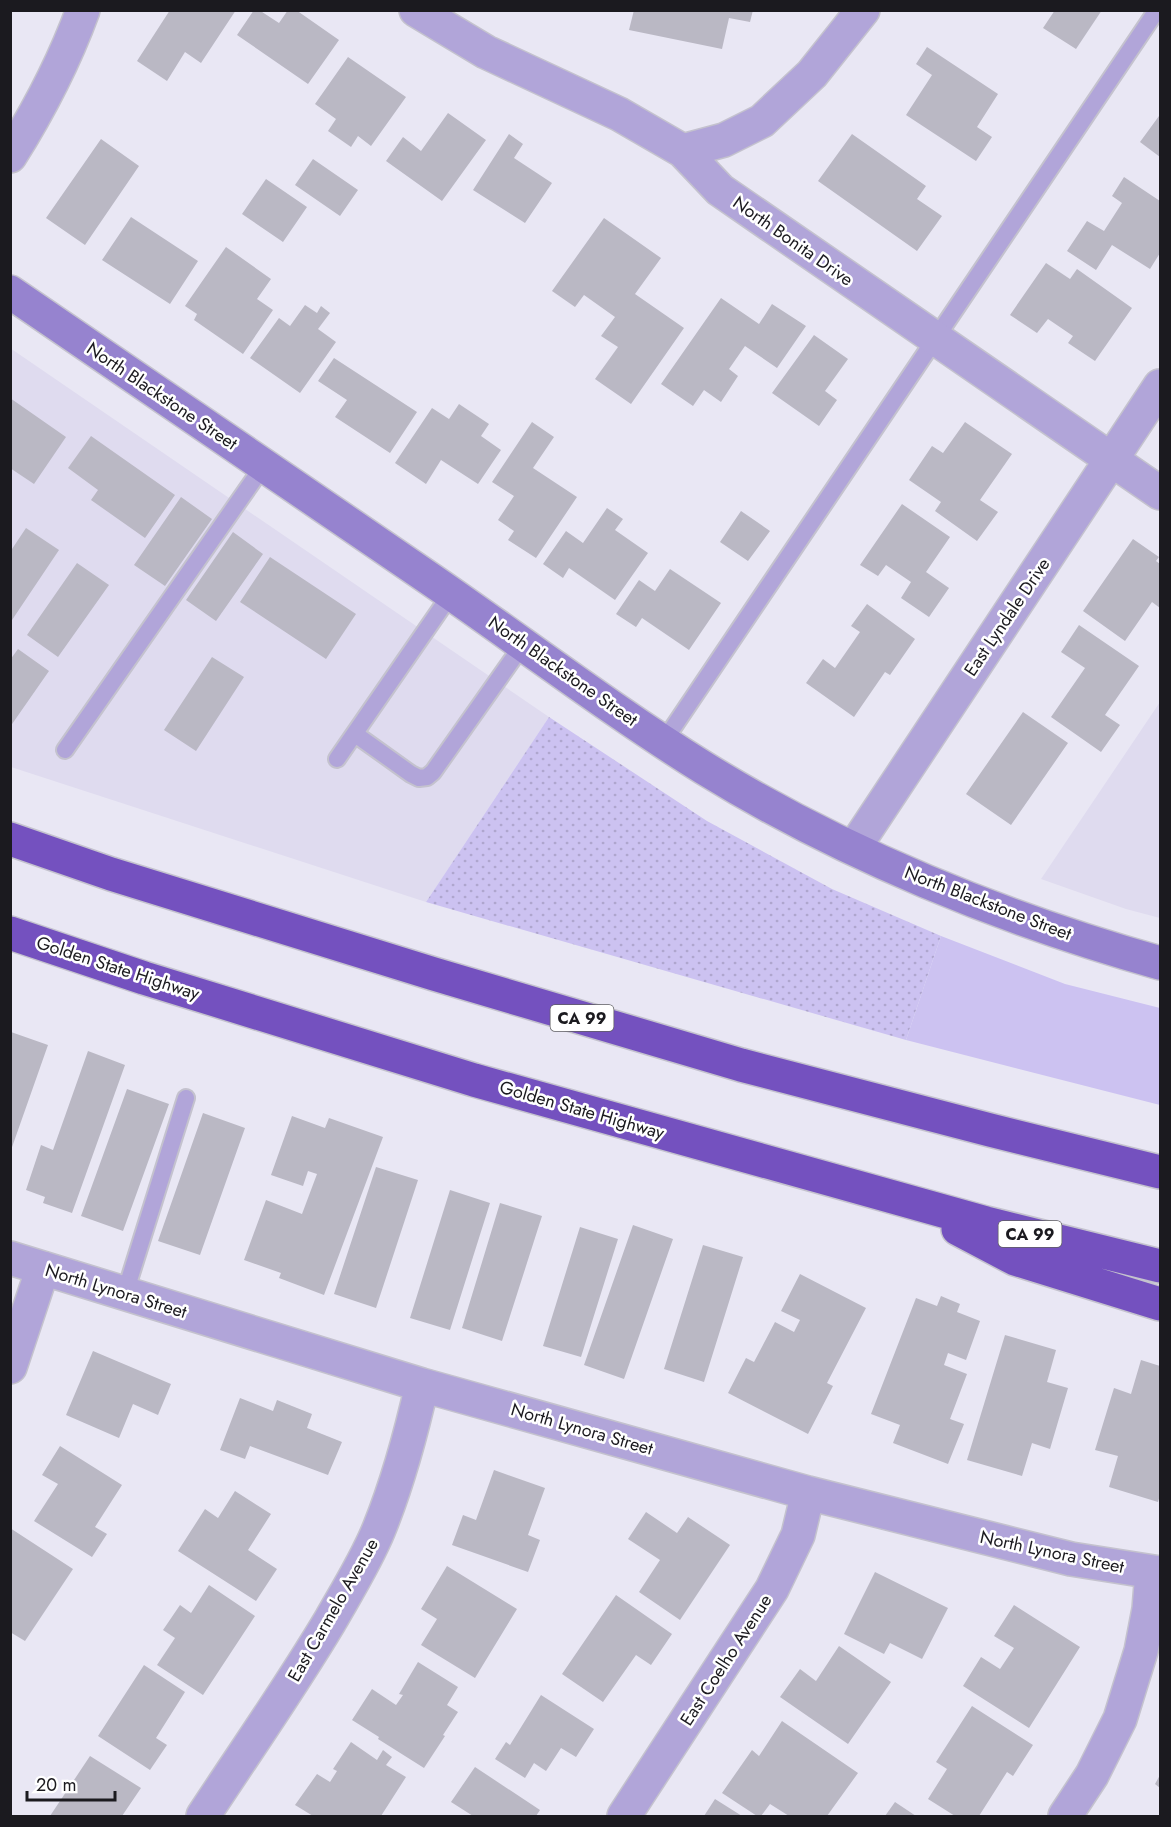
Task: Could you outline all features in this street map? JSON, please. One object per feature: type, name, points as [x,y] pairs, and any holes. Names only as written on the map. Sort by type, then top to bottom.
[{"type":"highway","name":"CA 99","points":[[10,839],[111,874],[434,974],[741,1065],[1161,1172]]},
{"type":"highway","name":"Golden State Highway","points":[[10,933],[144,978],[474,1080],[901,1200],[1161,1266]]},
{"type":"highway","points":[[901,1200],[1016,1259],[1161,1304]]},
{"type":"main road","name":"North Blackstone Street","points":[[10,292],[664,741],[743,791],[796,820],[911,874],[1102,946],[1161,963]]},
{"type":"street","points":[[10,156],[50,87],[83,10]]},
{"type":"street","name":"North Bonita Drive","points":[[416,10],[486,52],[619,114],[683,151],[720,190],[1161,493]]},
{"type":"street","points":[[683,151],[724,140],[762,121],[812,74],[863,10]]},
{"type":"street","name":"East Lyndale Drive","points":[[854,848],[1161,386]]},
{"type":"street","name":"North Lynora Street","points":[[10,1258],[423,1385],[808,1493],[1071,1559],[1156,1573]]},
{"type":"street","points":[[10,1367],[43,1268]]},
{"type":"street","name":"East Carmelo Avenue","points":[[203,1816],[313,1649],[353,1582],[379,1530],[394,1488],[410,1440],[423,1385]]},
{"type":"street","name":"East Coelho Avenue","points":[[624,1816],[772,1589],[798,1535],[808,1493]]},
{"type":"street","points":[[1065,1816],[1092,1775],[1120,1719],[1142,1651],[1156,1573]]},
{"type":"lane","points":[[664,741],[1156,10]]},
{"type":"lane","points":[[65,750],[264,465]]},
{"type":"lane","points":[[337,759],[451,594]]},
{"type":"lane","points":[[354,734],[411,774],[419,778],[427,777],[433,772],[524,644]]},
{"type":"lane","points":[[125,1293],[186,1098]]},
{"type":"shaded area","points":[[10,348],[549,717],[426,902],[11,767]]},
{"type":"shaded area","points":[[1160,702],[1160,918],[1126,909],[1041,879]]},
{"type":"shaded area","points":[[549,717],[707,821],[832,889],[941,936],[906,1040],[426,902]]},
{"type":"shaded area","points":[[941,936],[1065,984],[1160,1008],[1160,1105],[906,1040]]},
{"type":"building","points":[[170,10],[236,10],[201,63],[185,52],[167,81],[137,61]]},
{"type":"building","points":[[254,10],[259,10],[279,23],[288,10],[296,10],[339,40],[308,84],[237,35]]},
{"type":"building","points":[[634,10],[753,10],[750,22],[729,18],[722,49],[629,30]]},
{"type":"building","points":[[1055,10],[1102,10],[1076,49],[1043,28]]},
{"type":"building","points":[[927,47],[998,94],[977,127],[992,137],[976,161],[906,115],[932,75],[916,64]]},
{"type":"building","points":[[348,57],[406,97],[371,146],[358,136],[351,147],[328,131],[336,119],[315,104]]},
{"type":"building","points":[[448,113],[486,140],[442,201],[386,161],[403,137],[421,151]]},
{"type":"building","points":[[1160,117],[1160,157],[1140,142]]},
{"type":"building","points":[[509,134],[523,144],[514,158],[552,183],[525,223],[473,190]]},
{"type":"building","points":[[852,134],[926,186],[917,199],[942,216],[917,251],[818,181]]},
{"type":"building","points":[[101,139],[139,166],[85,245],[46,218]]},
{"type":"building","points":[[313,159],[358,190],[340,216],[295,185]]},
{"type":"building","points":[[1124,177],[1160,201],[1160,253],[1150,269],[1112,245],[1096,270],[1067,251],[1087,221],[1104,231],[1122,203],[1112,196]]},
{"type":"building","points":[[266,179],[307,207],[283,242],[242,214]]},
{"type":"building","points":[[131,217],[198,261],[170,304],[102,260]]},
{"type":"building","points":[[604,218],[661,258],[635,294],[684,328],[631,404],[595,379],[618,347],[601,336],[615,317],[584,295],[575,307],[552,291]]},
{"type":"building","points":[[226,247],[271,279],[257,299],[273,310],[243,354],[194,320],[197,314],[185,306]]},
{"type":"building","points":[[1046,263],[1070,279],[1077,269],[1132,308],[1095,361],[1068,343],[1073,336],[1048,319],[1037,333],[1010,315]]},
{"type":"building","points":[[721,298],[759,324],[772,304],[806,326],[777,368],[745,346],[729,369],[738,376],[721,402],[704,390],[693,406],[661,384]]},
{"type":"building","points":[[305,305],[317,313],[321,306],[330,313],[318,329],[336,342],[300,393],[250,358],[279,318],[290,326]]},
{"type":"building","points":[[814,335],[848,359],[825,391],[837,400],[819,426],[772,393]]},
{"type":"building","points":[[334,358],[417,412],[390,453],[335,417],[347,400],[318,381]]},
{"type":"building","points":[[10,398],[66,437],[34,484],[10,468]]},
{"type":"building","points":[[459,404],[489,424],[481,436],[501,450],[478,484],[441,460],[426,484],[395,463],[432,408],[449,419]]},
{"type":"building","points":[[532,422],[554,437],[533,468],[577,497],[536,558],[508,540],[514,531],[498,520],[514,496],[492,482]]},
{"type":"building","points":[[965,422],[1012,454],[980,500],[998,512],[977,541],[935,511],[941,502],[909,480],[932,446],[943,453]]},
{"type":"building","points":[[91,436],[175,495],[145,538],[91,500],[98,490],[68,468]]},
{"type":"building","points":[[181,497],[212,519],[165,586],[134,565]]},
{"type":"building","points":[[902,504],[950,537],[926,572],[949,588],[929,617],[901,598],[911,582],[886,565],[878,576],[860,565]]},
{"type":"building","points":[[607,508],[623,519],[615,530],[648,553],[615,600],[569,568],[563,578],[543,564],[566,531],[583,543]]},
{"type":"building","points":[[741,511],[770,531],[748,561],[720,542]]},
{"type":"building","points":[[26,528],[59,550],[10,623],[10,552]]},
{"type":"building","points":[[233,532],[263,554],[216,621],[186,600]]},
{"type":"building","points":[[1133,539],[1159,557],[1156,561],[1160,564],[1160,608],[1152,602],[1125,641],[1083,611]]},
{"type":"building","points":[[270,557],[356,614],[326,659],[240,602]]},
{"type":"building","points":[[77,563],[109,585],[58,657],[27,635]]},
{"type":"building","points":[[670,569],[721,603],[689,650],[642,618],[636,627],[616,614],[639,580],[655,591]]},
{"type":"building","points":[[867,604],[915,639],[890,675],[885,672],[854,717],[806,683],[823,659],[835,668],[860,632],[851,626]]},
{"type":"building","points":[[1079,625],[1139,666],[1105,715],[1120,725],[1101,752],[1051,717],[1085,668],[1061,652]]},
{"type":"building","points":[[18,649],[49,671],[10,727],[10,660]]},
{"type":"building","points":[[212,657],[244,677],[196,751],[164,730]]},
{"type":"building","points":[[1023,712],[1068,743],[1011,825],[966,794]]},
{"type":"building","points":[[11,1032],[48,1045],[11,1150],[10,1034]]},
{"type":"building","points":[[88,1051],[125,1065],[72,1213],[43,1203],[45,1197],[26,1190],[41,1145],[53,1150]]},
{"type":"building","points":[[127,1089],[169,1104],[123,1231],[81,1216]]},
{"type":"building","points":[[203,1113],[245,1128],[200,1255],[158,1241]]},
{"type":"building","points":[[292,1116],[325,1128],[329,1118],[383,1137],[324,1295],[279,1278],[281,1273],[244,1260],[266,1200],[302,1214],[317,1174],[308,1171],[303,1186],[271,1175]]},
{"type":"building","points":[[376,1167],[418,1180],[376,1308],[334,1294]]},
{"type":"building","points":[[450,1190],[490,1203],[450,1330],[410,1318]]},
{"type":"building","points":[[500,1203],[542,1216],[502,1341],[462,1328]]},
{"type":"building","points":[[633,1225],[673,1239],[624,1379],[584,1365]]},
{"type":"building","points":[[580,1227],[618,1239],[581,1357],[543,1346]]},
{"type":"building","points":[[703,1245],[743,1257],[704,1382],[664,1369]]},
{"type":"building","points":[[800,1274],[866,1308],[827,1383],[833,1386],[808,1434],[728,1393],[746,1358],[754,1362],[775,1322],[794,1332],[800,1320],[781,1311]]},
{"type":"building","points":[[941,1296],[960,1304],[957,1312],[980,1321],[966,1360],[948,1353],[944,1365],[967,1374],[950,1419],[964,1424],[948,1464],[893,1443],[900,1425],[871,1414],[916,1298],[937,1306]]},
{"type":"building","points":[[1005,1335],[1056,1350],[1047,1382],[1068,1388],[1050,1449],[1032,1443],[1022,1476],[967,1460]]},
{"type":"building","points":[[93,1351],[171,1384],[158,1415],[133,1404],[119,1438],[66,1415]]},
{"type":"building","points":[[1141,1360],[1160,1366],[1160,1495],[1158,1502],[1109,1487],[1118,1456],[1095,1450],[1114,1388],[1131,1394]]},
{"type":"building","points":[[240,1398],[273,1411],[277,1400],[312,1414],[307,1428],[342,1442],[328,1475],[250,1446],[245,1459],[220,1450]]},
{"type":"building","points":[[60,1446],[122,1485],[95,1527],[107,1534],[92,1557],[34,1521],[58,1484],[42,1475]]},
{"type":"building","points":[[494,1470],[545,1488],[528,1535],[540,1540],[528,1572],[452,1545],[463,1515],[476,1520]]},
{"type":"building","points":[[235,1491],[271,1514],[248,1550],[277,1569],[256,1601],[178,1551],[205,1509],[218,1518]]},
{"type":"building","points":[[646,1512],[677,1533],[688,1517],[730,1545],[680,1620],[639,1592],[660,1560],[628,1539]]},
{"type":"building","points":[[10,1528],[73,1569],[25,1641],[10,1632]]},
{"type":"building","points":[[447,1566],[517,1609],[475,1678],[421,1645],[437,1619],[421,1609]]},
{"type":"building","points":[[875,1572],[948,1608],[922,1659],[890,1643],[884,1654],[844,1634]]},
{"type":"building","points":[[209,1585],[255,1616],[203,1695],[157,1665],[175,1638],[163,1630],[180,1605],[191,1613]]},
{"type":"building","points":[[616,1595],[672,1634],[651,1665],[636,1655],[603,1702],[562,1674]]},
{"type":"building","points":[[1014,1605],[1080,1647],[1029,1728],[963,1686],[981,1657],[1000,1669],[1014,1648],[994,1636]]},
{"type":"building","points":[[839,1646],[891,1682],[848,1744],[780,1697],[800,1669],[816,1681]]},
{"type":"building","points":[[418,1662],[458,1687],[447,1705],[458,1712],[424,1768],[352,1720],[372,1689],[396,1705],[403,1695],[399,1694]]},
{"type":"building","points":[[144,1665],[185,1692],[156,1738],[167,1745],[150,1770],[98,1736]]},
{"type":"building","points":[[541,1695],[594,1729],[576,1757],[561,1748],[546,1771],[534,1763],[525,1778],[495,1759],[506,1742],[510,1745]]},
{"type":"building","points":[[972,1706],[1033,1745],[1013,1776],[1007,1772],[979,1816],[955,1816],[928,1799],[947,1769],[936,1762]]},
{"type":"building","points":[[782,1721],[858,1773],[827,1816],[789,1816],[770,1804],[761,1816],[757,1816],[722,1793],[752,1750],[759,1756]]},
{"type":"building","points":[[351,1742],[377,1760],[383,1750],[392,1757],[386,1765],[406,1777],[381,1816],[313,1816],[295,1805],[317,1774],[330,1782],[337,1771],[333,1769]]},
{"type":"building","points":[[90,1756],[141,1788],[122,1816],[50,1816]]},
{"type":"building","points":[[475,1767],[540,1810],[536,1816],[473,1816],[451,1802]]},
{"type":"building","points":[[1160,1775],[1160,1788],[1155,1784]]},
{"type":"building","points":[[715,1799],[742,1816],[704,1816]]},
{"type":"building","points":[[895,1802],[916,1816],[885,1816]]}]
